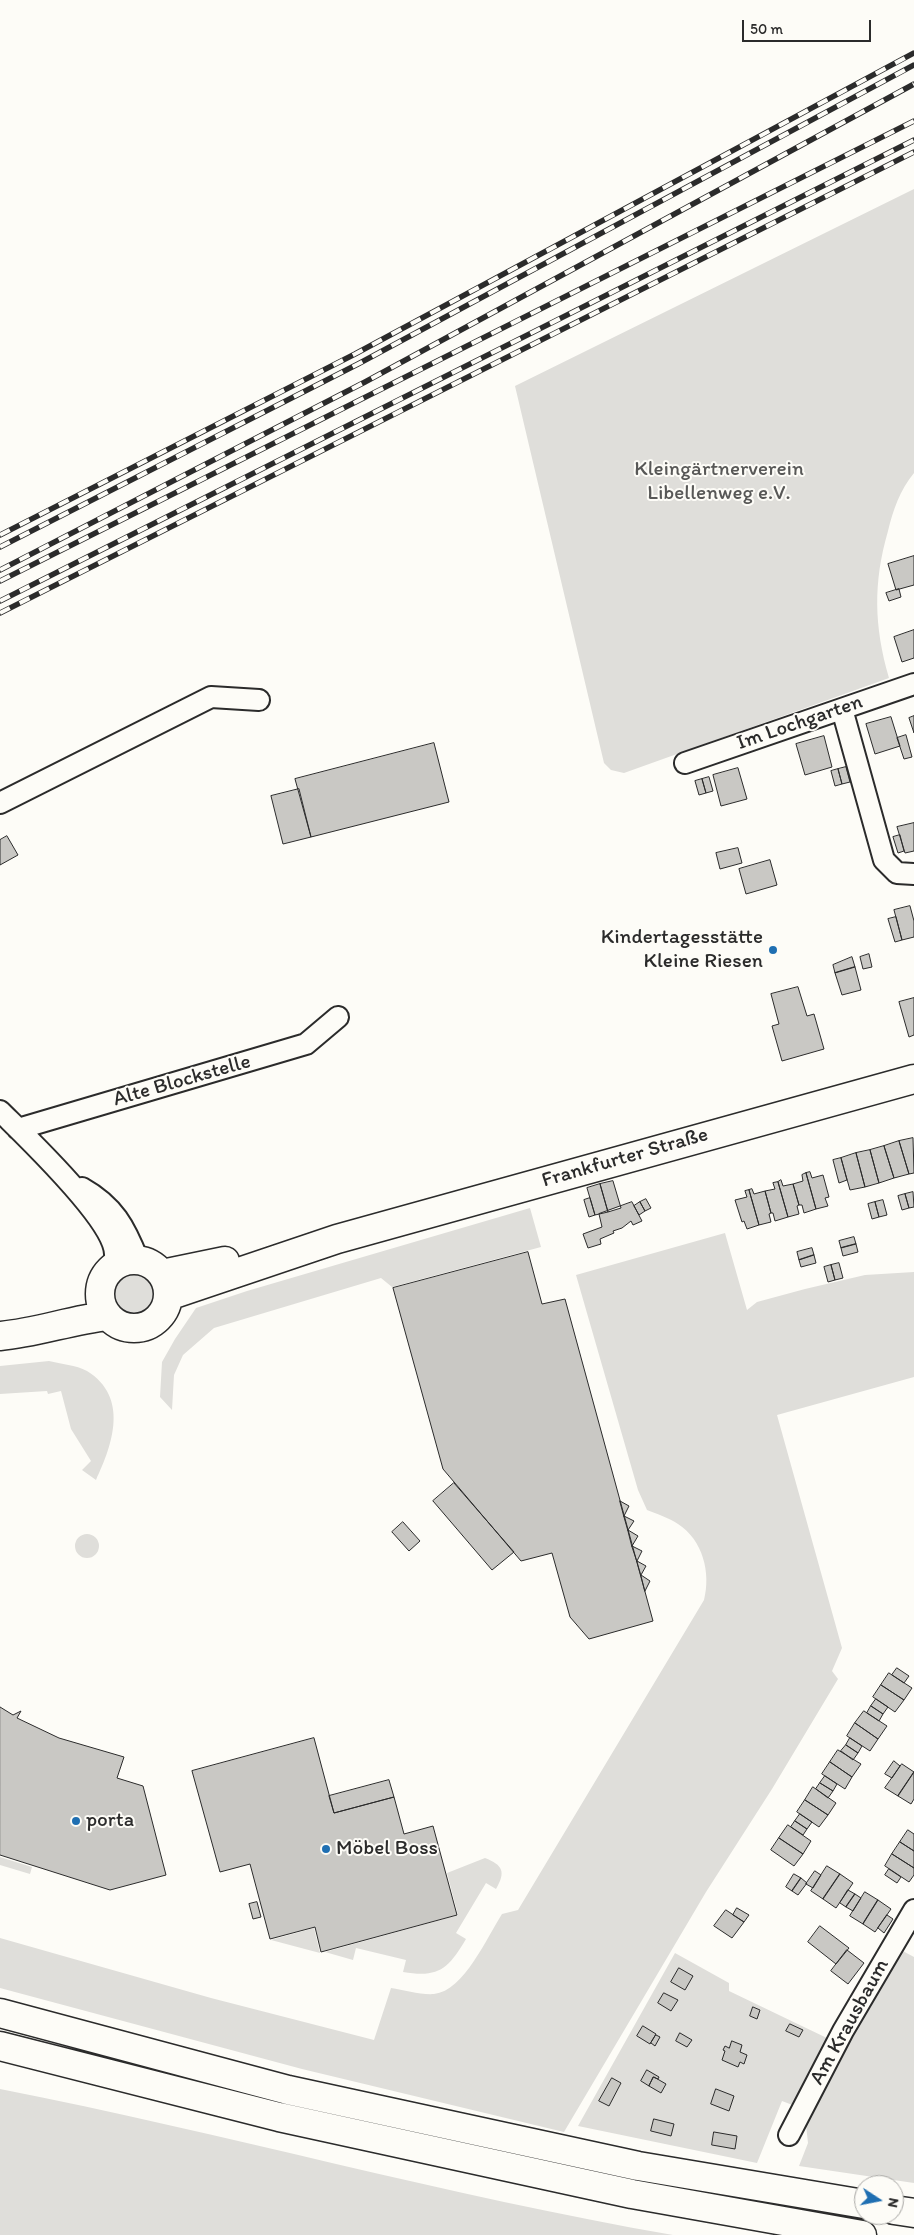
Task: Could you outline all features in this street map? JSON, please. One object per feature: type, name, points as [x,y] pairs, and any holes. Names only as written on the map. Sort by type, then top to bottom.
[{"type":"main road","name":"Frankfurter Straße","points":[[165,1285],[914,1079]]},
{"type":"main road","points":[[0,1328],[11,1321],[84,1300],[103,1304],[122,1327],[141,1328],[158,1319],[167,1304],[165,1285],[148,1262],[138,1260],[124,1261],[105,1275],[103,1304]]},
{"type":"main road","points":[[0,1336],[23,1334],[72,1321],[103,1304]]},
{"type":"main road","points":[[0,2013],[288,2090],[638,2166],[854,2202]]},
{"type":"main road","points":[[0,2046],[289,2119],[632,2194],[862,2235]]},
{"type":"street","name":"Im Lochgarten","points":[[685,763],[914,684]]},
{"type":"street","points":[[0,803],[211,697],[259,700]]},
{"type":"street","points":[[842,709],[884,860],[897,873],[914,874]]},
{"type":"street","name":"Alte Blockstelle","points":[[18,1129],[306,1044],[338,1017]]},
{"type":"street","points":[[0,1111],[69,1180],[110,1236],[115,1256],[112,1268]]},
{"type":"street","points":[[69,1180],[104,1204],[118,1217],[127,1230],[138,1260]]},
{"type":"street","name":"Am Krausbaum","points":[[789,2136],[842,2031],[914,1910]]},
{"type":"green space","name":"Kleingärtnerverein Libellenweg e.V.","points":[[914,189],[914,473],[901,493],[892,515],[883,550],[877,604],[880,640],[889,678],[624,773],[611,770],[604,763],[515,386]]},
{"type":"green space","points":[[530,1208],[541,1247],[392,1287],[381,1278],[214,1328],[183,1355],[174,1375],[172,1410],[160,1397],[162,1362],[196,1308],[247,1291]]},
{"type":"green space","points":[[725,1233],[747,1310],[757,1302],[865,1275],[914,1272],[914,1377],[777,1415],[842,1648],[832,1671],[838,1679],[772,1789],[706,1892],[564,2132],[302,2069],[0,1988],[0,1938],[211,1998],[374,2040],[391,1988],[434,1994],[445,1991],[465,1973],[482,1949],[502,1914],[518,1910],[704,1600],[706,1590],[703,1558],[694,1539],[678,1524],[647,1510],[638,1490],[576,1275]]},
{"type":"green space","points":[[127,1266],[139,1266],[149,1270],[157,1278],[161,1294],[157,1310],[149,1318],[139,1322],[127,1322],[117,1318],[109,1310],[105,1300],[105,1288],[109,1278],[117,1270]]},
{"type":"green space","points":[[49,1361],[87,1371],[100,1382],[109,1394],[113,1407],[112,1437],[96,1480],[82,1470],[91,1461],[71,1429],[61,1391],[48,1394],[47,1391],[0,1394],[0,1366]]},
{"type":"green space","points":[[87,1534],[95,1538],[99,1546],[95,1554],[87,1558],[79,1554],[75,1546],[79,1538]]},
{"type":"green space","points":[[0,1857],[32,1867],[30,1874],[0,1865]]},
{"type":"green space","points":[[485,1858],[499,1866],[502,1874],[501,1878],[496,1889],[486,1883],[456,1933],[466,1939],[454,1958],[441,1969],[426,1974],[415,1974],[403,1972],[406,1960],[356,1948],[353,1960],[325,1952],[458,1915],[447,1873]]},
{"type":"green space","points":[[314,1928],[320,1953],[271,1940]]},
{"type":"green space","points":[[899,1949],[914,1957],[914,2183],[904,2182],[904,2175],[860,2175],[799,2166],[808,2143],[806,2125]]},
{"type":"green space","points":[[675,1953],[729,1983],[729,1991],[829,2039],[795,2106],[782,2101],[757,2163],[578,2126]]},
{"type":"green space","points":[[0,2089],[84,2106],[504,2202],[673,2235],[0,2235]]},
{"type":"building","points":[[914,556],[914,585],[896,590],[888,564]]},
{"type":"building","points":[[899,589],[901,597],[889,601],[886,593]]},
{"type":"building","points":[[914,630],[914,658],[902,662],[894,637]]},
{"type":"building","points":[[914,716],[914,733],[909,718]]},
{"type":"building","points":[[891,717],[900,746],[875,754],[866,724]]},
{"type":"building","points":[[906,735],[912,757],[904,759],[897,738]]},
{"type":"building","points":[[824,736],[832,767],[805,775],[796,744]]},
{"type":"building","points":[[434,743],[449,802],[311,837],[295,779]]},
{"type":"building","points":[[846,767],[850,782],[842,784],[838,769]]},
{"type":"building","points":[[738,768],[747,799],[721,806],[713,775]]},
{"type":"building","points":[[838,769],[842,784],[835,786],[831,771]]},
{"type":"building","points":[[709,777],[713,791],[706,793],[702,779]]},
{"type":"building","points":[[702,779],[706,793],[699,795],[695,781]]},
{"type":"building","points":[[299,789],[311,837],[283,844],[271,796]]},
{"type":"building","points":[[914,823],[914,851],[905,853],[897,827]]},
{"type":"building","points":[[900,835],[904,851],[898,853],[893,837]]},
{"type":"building","points":[[7,836],[18,855],[0,865],[0,840]]},
{"type":"building","points":[[738,848],[742,863],[720,869],[716,853]]},
{"type":"building","points":[[770,860],[777,885],[746,894],[739,869]]},
{"type":"building","points":[[910,906],[914,921],[914,937],[902,940],[894,910]]},
{"type":"building","points":[[896,917],[902,940],[895,942],[888,919]]},
{"type":"building","points":[[869,954],[872,967],[863,969],[860,957]]},
{"type":"building","points":[[852,957],[855,967],[835,973],[833,965]]},
{"type":"building","points":[[855,967],[861,990],[842,995],[835,973]]},
{"type":"building","points":[[798,987],[807,1016],[814,1014],[824,1049],[782,1061],[772,1026],[779,1024],[771,994]]},
{"type":"building","points":[[914,998],[914,1035],[909,1037],[899,1002]]},
{"type":"building","points":[[913,1138],[914,1173],[909,1174],[899,1141]]},
{"type":"building","points":[[899,1141],[909,1174],[894,1178],[884,1146]]},
{"type":"building","points":[[884,1146],[894,1178],[879,1183],[870,1150]]},
{"type":"building","points":[[870,1150],[879,1183],[865,1187],[856,1153]]},
{"type":"building","points":[[856,1153],[865,1187],[850,1190],[841,1158]]},
{"type":"building","points":[[841,1158],[847,1180],[839,1183],[833,1160]]},
{"type":"building","points":[[810,1172],[812,1178],[823,1175],[829,1197],[825,1198],[828,1206],[816,1209],[806,1173]]},
{"type":"building","points":[[806,1173],[816,1209],[804,1213],[802,1205],[799,1205],[793,1184],[803,1181],[802,1175]]},
{"type":"building","points":[[781,1180],[783,1186],[793,1184],[799,1205],[797,1206],[799,1214],[788,1217],[778,1182]]},
{"type":"building","points":[[613,1181],[621,1208],[608,1212],[600,1184]]},
{"type":"building","points":[[778,1182],[788,1217],[775,1221],[765,1191],[775,1189],[773,1183]]},
{"type":"building","points":[[600,1184],[608,1212],[595,1215],[587,1188]]},
{"type":"building","points":[[752,1189],[754,1194],[765,1191],[771,1213],[769,1214],[771,1222],[759,1225],[749,1190]]},
{"type":"building","points":[[749,1190],[759,1225],[747,1229],[744,1221],[742,1222],[735,1200],[747,1197],[745,1191]]},
{"type":"building","points":[[913,1192],[914,1207],[909,1208],[905,1194]]},
{"type":"building","points":[[905,1194],[909,1208],[902,1210],[898,1196]]},
{"type":"building","points":[[590,1198],[595,1215],[589,1217],[584,1200]]},
{"type":"building","points":[[646,1199],[651,1208],[645,1211],[640,1202]]},
{"type":"building","points":[[883,1200],[887,1215],[879,1217],[875,1202]]},
{"type":"building","points":[[632,1202],[642,1221],[633,1225],[631,1221],[622,1228],[613,1231],[614,1233],[600,1239],[601,1244],[588,1248],[583,1234],[602,1227],[599,1214]]},
{"type":"building","points":[[640,1202],[645,1211],[639,1215],[634,1206]]},
{"type":"building","points":[[875,1202],[879,1217],[872,1219],[868,1204]]},
{"type":"building","points":[[854,1237],[856,1244],[841,1248],[839,1241]]},
{"type":"building","points":[[856,1244],[858,1252],[843,1256],[841,1248]]},
{"type":"building","points":[[812,1248],[814,1255],[799,1260],[797,1252]]},
{"type":"building","points":[[528,1252],[542,1304],[565,1299],[653,1621],[589,1639],[570,1617],[552,1553],[521,1561],[443,1469],[393,1288]]},
{"type":"building","points":[[814,1255],[816,1263],[801,1267],[799,1260]]},
{"type":"building","points":[[839,1263],[843,1278],[835,1280],[831,1265]]},
{"type":"building","points":[[831,1265],[835,1280],[828,1282],[824,1267]]},
{"type":"building","points":[[454,1483],[514,1552],[492,1570],[433,1501]]},
{"type":"building","points":[[620,1501],[629,1506],[624,1516]]},
{"type":"building","points":[[624,1516],[634,1521],[628,1530]]},
{"type":"building","points":[[403,1522],[420,1541],[409,1551],[392,1532]]},
{"type":"building","points":[[628,1530],[638,1536],[632,1546]]},
{"type":"building","points":[[632,1546],[642,1551],[637,1561]]},
{"type":"building","points":[[637,1561],[646,1566],[641,1575]]},
{"type":"building","points":[[641,1575],[650,1581],[645,1591]]},
{"type":"building","points":[[897,1668],[909,1676],[904,1683],[892,1675]]},
{"type":"building","points":[[889,1673],[912,1688],[904,1700],[881,1685]]},
{"type":"building","points":[[881,1685],[904,1700],[895,1712],[873,1697]]},
{"type":"building","points":[[876,1699],[888,1707],[883,1714],[871,1706]]},
{"type":"building","points":[[871,1706],[883,1714],[879,1721],[867,1713]]},
{"type":"building","name":"porta","points":[[0,1707],[13,1715],[21,1711],[17,1718],[59,1738],[124,1757],[117,1778],[143,1786],[166,1875],[110,1890],[0,1855]]},
{"type":"building","points":[[864,1711],[887,1726],[878,1739],[855,1723]]},
{"type":"building","points":[[855,1723],[878,1739],[870,1751],[847,1736]]},
{"type":"building","name":"Möbel Boss","points":[[314,1738],[334,1813],[394,1797],[404,1834],[433,1826],[457,1915],[321,1952],[315,1927],[270,1939],[250,1864],[220,1872],[192,1771]]},
{"type":"building","points":[[850,1738],[862,1746],[858,1753],[846,1745]]},
{"type":"building","points":[[846,1745],[858,1753],[853,1760],[841,1751]]},
{"type":"building","points":[[838,1750],[861,1764],[852,1777],[830,1762]]},
{"type":"building","points":[[894,1761],[900,1766],[892,1778],[885,1774]]},
{"type":"building","points":[[830,1762],[852,1777],[845,1789],[822,1774]]},
{"type":"building","points":[[902,1764],[914,1772],[898,1796],[885,1788]]},
{"type":"building","points":[[914,1772],[914,1799],[911,1804],[898,1796]]},
{"type":"building","points":[[825,1776],[837,1784],[833,1791],[820,1783]]},
{"type":"building","points":[[389,1780],[394,1797],[334,1813],[329,1796]]},
{"type":"building","points":[[820,1783],[833,1791],[828,1798],[816,1789]]},
{"type":"building","points":[[813,1787],[836,1803],[828,1815],[805,1800]]},
{"type":"building","points":[[805,1800],[828,1815],[819,1827],[797,1812]]},
{"type":"building","points":[[800,1814],[812,1822],[807,1829],[795,1821]]},
{"type":"building","points":[[795,1821],[807,1829],[803,1835],[791,1827]]},
{"type":"building","points":[[788,1825],[811,1841],[803,1854],[779,1838]]},
{"type":"building","points":[[908,1830],[914,1834],[914,1851],[900,1842]]},
{"type":"building","points":[[779,1838],[803,1854],[794,1866],[771,1850]]},
{"type":"building","points":[[900,1842],[914,1851],[914,1868],[892,1854]]},
{"type":"building","points":[[892,1854],[914,1868],[914,1875],[909,1882],[885,1866]]},
{"type":"building","points":[[827,1866],[840,1874],[823,1899],[811,1891]]},
{"type":"building","points":[[889,1869],[901,1877],[897,1883],[885,1875]]},
{"type":"building","points":[[815,1871],[821,1875],[813,1888],[806,1884]]},
{"type":"building","points":[[794,1874],[801,1878],[792,1891],[786,1887]]},
{"type":"building","points":[[840,1874],[853,1883],[836,1908],[823,1899]]},
{"type":"building","points":[[801,1878],[807,1883],[798,1895],[792,1891]]},
{"type":"building","points":[[848,1890],[855,1894],[846,1907],[840,1903]]},
{"type":"building","points":[[865,1892],[878,1900],[863,1924],[850,1916]]},
{"type":"building","points":[[855,1894],[861,1898],[853,1911],[846,1907]]},
{"type":"building","points":[[878,1900],[891,1909],[875,1932],[863,1924]]},
{"type":"building","points":[[257,1902],[261,1917],[253,1919],[249,1904]]},
{"type":"building","points":[[737,1908],[749,1915],[744,1922],[733,1915]]},
{"type":"building","points":[[726,1910],[744,1922],[732,1938],[714,1926]]},
{"type":"building","points":[[887,1915],[893,1919],[884,1933],[878,1928]]},
{"type":"building","points":[[820,1926],[849,1948],[836,1964],[808,1942]]},
{"type":"building","points":[[847,1950],[864,1963],[848,1984],[831,1971]]},
{"type":"building","points":[[679,1968],[693,1976],[685,1990],[671,1982]]},
{"type":"building","points":[[664,1993],[678,2000],[671,2011],[658,2003]]},
{"type":"building","points":[[753,2007],[760,2010],[757,2019],[750,2016]]},
{"type":"building","points":[[790,2024],[803,2030],[799,2037],[786,2031]]},
{"type":"building","points":[[643,2026],[656,2034],[650,2044],[637,2036]]},
{"type":"building","points":[[680,2033],[692,2040],[687,2047],[676,2041]]},
{"type":"building","points":[[656,2035],[660,2037],[655,2046],[651,2043]]},
{"type":"building","points":[[732,2041],[742,2045],[740,2052],[747,2055],[744,2064],[740,2062],[738,2067],[722,2060],[725,2046],[729,2048]]},
{"type":"building","points":[[647,2070],[659,2077],[658,2079],[653,2077],[649,2086],[641,2081]]},
{"type":"building","points":[[654,2077],[666,2084],[661,2093],[649,2086]]},
{"type":"building","points":[[612,2078],[621,2083],[609,2106],[599,2101]]},
{"type":"building","points":[[716,2089],[734,2096],[729,2111],[711,2104]]},
{"type":"building","points":[[654,2119],[674,2124],[671,2136],[651,2131]]},
{"type":"building","points":[[714,2132],[737,2136],[735,2149],[712,2145]]},
{"type":"railway","points":[[0,535],[355,354],[914,53]]},
{"type":"railway","points":[[0,547],[358,364],[914,65]]},
{"type":"railway","points":[[0,570],[365,382],[914,84]]},
{"type":"railway","points":[[0,581],[914,121]]},
{"type":"railway","points":[[0,601],[914,140]]},
{"type":"railway","points":[[0,613],[914,152]]},
{"type":"place","name":"Kindertagesstätte Kleine Riesen","points":[[773,950]]},
{"type":"place","name":"porta","points":[[76,1821]]},
{"type":"place","name":"Möbel Boss","points":[[326,1849]]}]
